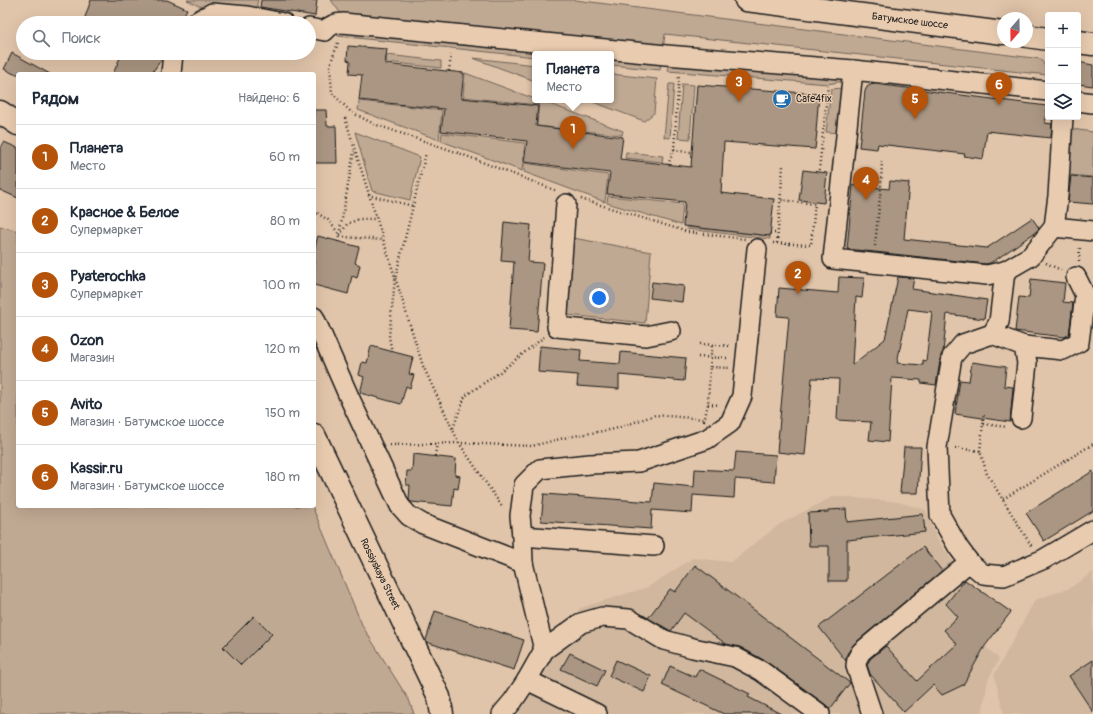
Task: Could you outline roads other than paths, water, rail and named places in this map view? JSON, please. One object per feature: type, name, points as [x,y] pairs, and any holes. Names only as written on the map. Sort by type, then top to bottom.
[{"type":"main road","name":"Батумское шоссе","points":[[746,0],[997,32]]},
{"type":"main road","points":[[1033,37],[1045,39]]},
{"type":"main road","points":[[1081,42],[1093,44]]},
{"type":"main road","points":[[0,112],[16,123]]},
{"type":"main road","name":"Rossiyskaya Street","points":[[316,439],[439,697],[442,714]]},
{"type":"street","points":[[207,16],[212,13],[248,16]]},
{"type":"street","points":[[316,29],[325,31],[329,26],[336,23],[343,23],[666,55],[853,70],[1045,91]]},
{"type":"street","points":[[171,72],[173,60]]},
{"type":"street","points":[[853,70],[833,259],[987,275],[1005,271],[1031,256],[1054,227],[1058,196],[1063,120]]},
{"type":"street","points":[[1081,102],[1093,104]]},
{"type":"street","points":[[568,198],[557,327],[646,336],[671,330]]},
{"type":"street","points":[[1054,227],[1088,230]]},
{"type":"street","points":[[544,650],[523,563],[520,516],[524,485],[540,469],[590,464],[639,462],[707,439],[730,423],[742,396],[758,244]]},
{"type":"street","points":[[992,334],[999,322],[1005,271]]},
{"type":"street","points":[[1076,277],[1085,295],[1079,342],[1063,350],[1024,346],[992,334],[963,344],[952,357],[937,446],[940,515],[958,547],[969,562],[983,574],[1004,576],[1044,559],[1093,530]]},
{"type":"street","points":[[316,322],[400,506],[409,516],[423,524],[523,563]]},
{"type":"street","points":[[1021,418],[1027,363],[1024,346]]},
{"type":"street","points":[[522,536],[654,546]]},
{"type":"street","points":[[872,714],[856,666],[857,659],[861,652],[969,562]]},
{"type":"street","points":[[502,714],[528,680],[544,650],[581,623],[602,617],[629,619],[664,640],[735,657],[761,671],[820,714]]},
{"type":"street","points":[[528,680],[598,714]]},
{"type":"place","name":"Cafe4fix","points":[[782,99]]},
{"type":"place","name":"Pyaterochka","points":[[739,102]]},
{"type":"place","name":"Kassir.ru","points":[[999,105]]},
{"type":"place","name":"Avito","points":[[915,119]]},
{"type":"place","name":"Планета","points":[[573,149]]},
{"type":"place","name":"Ozon","points":[[866,200]]},
{"type":"place","name":"Красное & Белое","points":[[798,294]]}]
